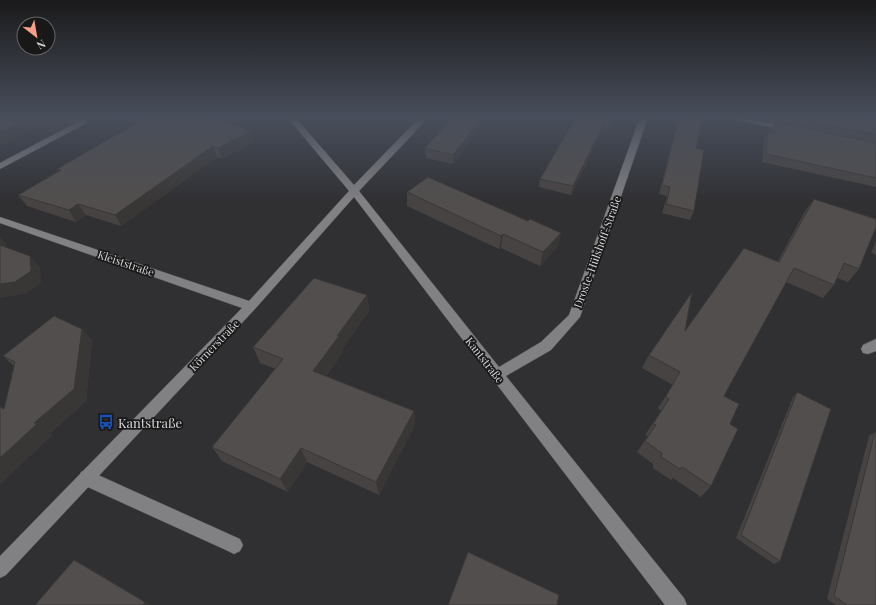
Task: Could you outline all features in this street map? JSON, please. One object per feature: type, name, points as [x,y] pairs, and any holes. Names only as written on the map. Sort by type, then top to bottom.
[{"type":"street","points":[[0,166],[40,145]]},
{"type":"street","name":"Kantstraße","points":[[315,145],[354,192],[677,605]]},
{"type":"street","name":"Körnerstraße","points":[[0,569],[251,306],[398,145]]},
{"type":"street","name":"Droste-Hülshoff-Straße","points":[[496,375],[546,346],[574,317],[634,145]]},
{"type":"street","name":"Kleiststraße","points":[[0,220],[251,306]]},
{"type":"street","points":[[87,478],[234,545]]},
{"type":"building","points":[[98,145],[223,145],[218,148],[213,146],[115,215],[78,204],[69,210],[18,195],[61,170],[57,169]]},
{"type":"building","points":[[427,145],[460,145],[453,155],[425,148]]},
{"type":"building","points":[[560,145],[593,145],[573,186],[540,179]]},
{"type":"building","points":[[672,145],[697,145],[696,148],[704,150],[694,211],[666,204],[670,187],[662,185]]},
{"type":"building","points":[[767,145],[876,145],[876,178],[766,154]]},
{"type":"building","points":[[428,177],[528,221],[530,219],[561,233],[543,252],[503,234],[501,236],[407,192]]},
{"type":"building","points":[[814,199],[876,219],[876,227],[859,269],[844,263],[834,285],[794,268],[724,396],[739,404],[730,424],[738,429],[711,486],[682,467],[680,469],[661,457],[662,453],[645,441],[656,425],[653,424],[669,399],[666,396],[680,372],[649,355],[692,292],[685,331],[744,248],[779,262]]},
{"type":"building","points":[[0,245],[30,256],[31,271],[15,282],[0,284]]},
{"type":"building","points":[[314,278],[367,295],[313,371],[414,411],[376,482],[301,448],[280,479],[212,447],[283,359],[253,347]]},
{"type":"building","points":[[54,316],[82,329],[74,389],[34,423],[38,423],[0,458],[0,407],[4,409],[15,362],[3,356]]},
{"type":"building","points":[[797,392],[831,409],[780,561],[741,535]]},
{"type":"building","points":[[875,432],[876,605],[847,605],[834,596]]},
{"type":"building","points":[[468,552],[559,595],[557,605],[448,605]]},
{"type":"building","points":[[74,560],[145,602],[143,605],[35,605]]},
{"type":"place","name":"Kantstraße","points":[[106,422]]}]
